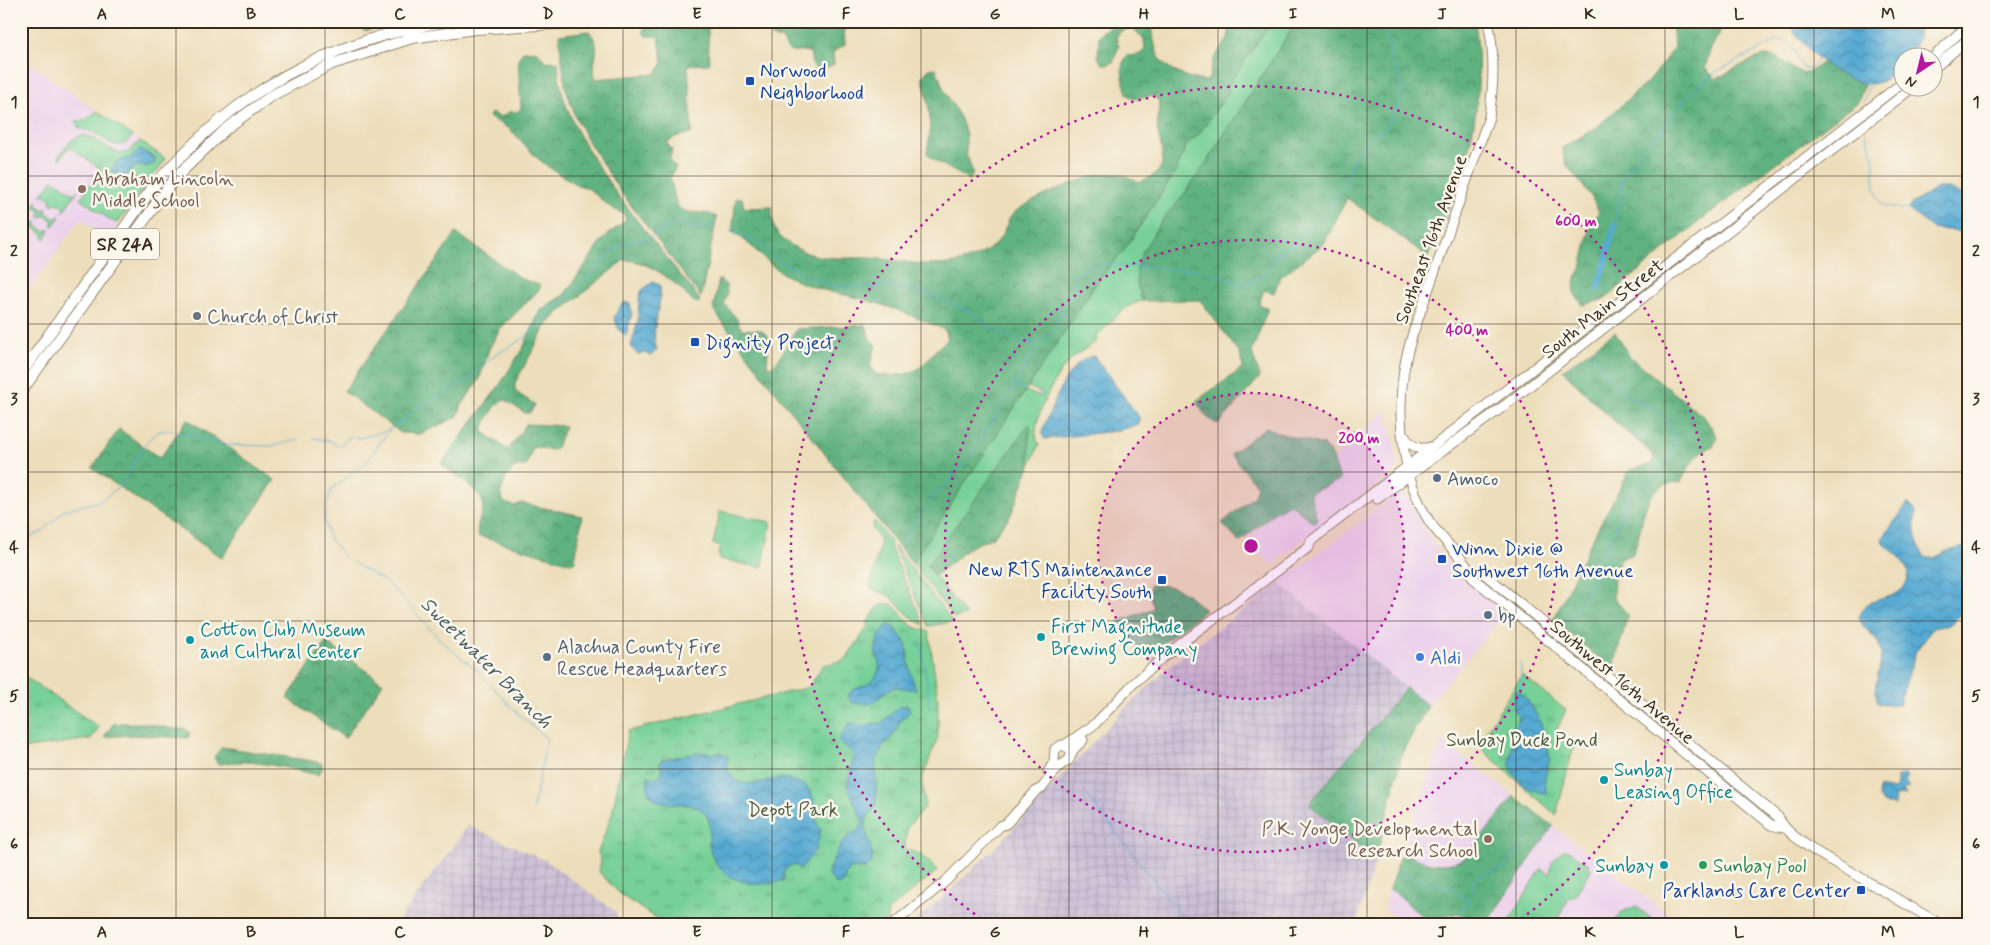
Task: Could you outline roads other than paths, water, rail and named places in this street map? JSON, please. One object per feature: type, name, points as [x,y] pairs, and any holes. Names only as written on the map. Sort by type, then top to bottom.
[{"type":"highway","name":"SR 24A","points":[[21,392],[178,159],[239,105],[294,70],[361,41],[407,29],[451,25],[600,21]]},
{"type":"highway","name":"SR 24A","points":[[21,374],[126,234],[188,164],[246,112],[310,74],[349,57],[451,25]]},
{"type":"main road","name":"Southeast 16th Avenue","points":[[1410,472],[1403,433],[1401,392],[1408,349],[1489,117],[1493,91],[1493,64],[1488,21]]},
{"type":"main road","points":[[1942,49],[1969,24]]},
{"type":"main road","points":[[1942,61],[1969,38]]},
{"type":"main road","name":"South Main Street","points":[[1068,749],[1093,730],[1096,724],[1134,684],[1167,654],[1309,547],[1311,541],[1504,406],[1550,363],[1660,271],[1892,91]]},
{"type":"main road","name":"South Main Street","points":[[1410,472],[1438,444],[1499,396],[1550,363],[1666,279],[1899,98]]},
{"type":"main road","points":[[1787,172],[1792,180]]},
{"type":"main road","points":[[1660,271],[1666,279]]},
{"type":"main road","points":[[1499,396],[1504,406]]},
{"type":"main road","points":[[1403,433],[1408,442],[1415,447],[1424,449],[1438,444]]},
{"type":"main road","name":"Southwest 16th Avenue","points":[[1410,472],[1417,496],[1428,520],[1445,544],[1470,570],[1473,578],[1771,825],[1784,828],[1813,850],[1940,924]]},
{"type":"main road","points":[[902,924],[964,871],[1004,830],[1006,824],[1036,791],[1055,758],[1055,749],[1068,749],[1070,758],[1058,767],[1042,788],[1036,791]]},
{"type":"main road","points":[[1055,758],[1064,763]]},
{"type":"main road","points":[[894,924],[938,888],[1000,826],[1006,824]]},
{"type":"water","points":[[1788,21],[1920,21],[1917,41],[1913,48],[1892,48],[1892,73],[1880,82],[1868,84],[1841,75],[1827,65],[1803,43]]},
{"type":"water","points":[[140,149],[155,157],[155,163],[148,166],[136,166],[125,176],[111,172],[117,161],[131,158]]},
{"type":"water","points":[[1938,188],[1948,188],[1969,198],[1969,236],[1963,232],[1932,228],[1909,210],[1911,204]]},
{"type":"water","points":[[653,282],[660,285],[660,301],[655,325],[657,350],[651,356],[644,353],[637,354],[631,347],[638,320],[639,298],[642,290]]},
{"type":"water","points":[[626,302],[630,303],[632,314],[626,336],[619,330],[614,318],[620,306]]},
{"type":"water","points":[[1094,356],[1139,417],[1139,424],[1117,431],[1045,439],[1042,434],[1043,429],[1062,386],[1076,366],[1084,359]]},
{"type":"water","points":[[1908,503],[1916,511],[1916,536],[1919,547],[1926,558],[1934,558],[1947,551],[1966,547],[1969,553],[1969,608],[1949,625],[1933,628],[1916,651],[1899,705],[1877,703],[1876,685],[1881,652],[1876,639],[1862,625],[1859,616],[1870,603],[1894,595],[1906,584],[1909,573],[1900,557],[1883,543],[1882,539]]},
{"type":"water","points":[[888,625],[893,626],[906,643],[910,671],[916,690],[896,687],[890,689],[871,704],[852,703],[848,696],[851,692],[873,681],[876,676],[879,669],[879,661],[876,654],[877,642]]},
{"type":"water","name":"Sunbay Duck Pond","points":[[1515,691],[1522,694],[1528,701],[1544,732],[1549,753],[1549,763],[1545,777],[1546,795],[1523,784],[1511,767],[1513,741],[1511,731],[1519,720],[1519,715],[1514,711]]},
{"type":"water","points":[[900,706],[908,706],[910,711],[900,722],[892,738],[884,744],[876,760],[876,806],[867,818],[865,828],[873,856],[871,863],[866,868],[850,869],[846,873],[844,882],[837,885],[828,875],[830,867],[843,843],[860,828],[863,821],[847,786],[853,759],[852,752],[838,741],[850,723],[864,725],[881,723]]},
{"type":"water","points":[[702,752],[715,754],[721,752],[728,757],[729,771],[740,782],[747,784],[785,779],[807,787],[813,797],[816,820],[821,830],[815,851],[801,869],[796,865],[789,866],[784,871],[784,880],[773,883],[750,883],[729,876],[720,869],[714,860],[709,843],[709,820],[704,812],[697,807],[659,801],[652,797],[648,789],[648,776],[655,778],[660,776],[662,770],[659,764],[662,760]]},
{"type":"water","points":[[1904,774],[1907,777],[1904,783],[1909,785],[1909,788],[1903,789],[1906,795],[1895,796],[1894,805],[1883,803],[1878,796],[1879,787],[1894,790],[1897,785],[1897,777]]},
{"type":"waterway","name":"Sweetwater Branch","points":[[730,231],[759,243],[780,261],[811,278],[838,287],[888,286],[926,293],[972,312],[987,326],[1021,342],[1044,340],[1054,331],[1072,284],[1081,272],[1090,266],[1105,264],[1192,270],[1214,274],[1244,285],[1255,281],[1266,273],[1275,257],[1328,213],[1348,176],[1353,159],[1369,140],[1389,125],[1397,106],[1401,88],[1381,21]]},
{"type":"waterway","points":[[1615,225],[1622,181],[1641,151],[1664,129],[1688,95],[1716,72],[1778,40],[1783,40],[1791,45],[1803,68],[1810,69],[1819,59]]},
{"type":"waterway","points":[[1864,102],[1869,83]]},
{"type":"waterway","points":[[1866,132],[1874,163],[1874,181],[1879,200],[1883,206],[1909,210]]},
{"type":"waterway","name":"Sweetwater Branch","points":[[345,558],[330,539],[324,520],[326,504],[333,488],[367,462],[389,430],[420,406],[462,384],[496,354],[525,338],[541,318],[568,298],[616,248],[631,241],[645,239],[669,226],[679,225],[691,228],[714,226]]},
{"type":"waterway","points":[[1598,289],[1615,225]]},
{"type":"waterway","points":[[904,547],[922,511],[966,461],[991,423],[1021,375],[1035,343]]},
{"type":"waterway","points":[[1564,624],[1584,599],[1629,498],[1664,468],[1670,460],[1674,443],[1671,428],[1660,413],[1650,405],[1633,399],[1619,389],[1604,371],[1593,351]]},
{"type":"waterway","points":[[1016,385],[1025,389]]},
{"type":"waterway","points":[[1037,393],[1042,395]]},
{"type":"waterway","name":"Sweetwater Branch","points":[[30,537],[42,532],[64,510],[101,501],[124,482],[140,451],[149,439],[160,431],[170,430],[231,445],[271,446],[299,440]]},
{"type":"waterway","name":"Sweetwater Branch","points":[[313,438],[330,441],[339,446],[350,437],[361,438],[389,430]]},
{"type":"waterway","name":"Sweetwater Branch","points":[[352,562],[384,581],[399,594],[441,641],[479,672],[514,710],[547,739],[533,809]]},
{"type":"waterway","points":[[921,641],[929,708]]},
{"type":"waterway","points":[[1521,663],[1521,692]]},
{"type":"waterway","points":[[1375,851],[1359,830],[1354,814],[1354,806],[1361,789],[1377,768],[1384,732],[1392,712]]},
{"type":"waterway","points":[[1088,796],[1188,924]]},
{"type":"waterway","points":[[1461,912],[1473,891],[1473,882],[1477,876],[1502,868],[1525,841],[1533,814]]},
{"type":"waterway","name":"Sweetwater Branch","points":[[514,858],[521,851]]},
{"type":"waterway","points":[[1398,871],[1417,881],[1452,888],[1467,900]]},
{"type":"place","name":"Norwood Neighborhood","points":[[750,81]]},
{"type":"place","name":"Abraham Lincoln Middle School","points":[[82,189]]},
{"type":"place","name":"Church of Christ","points":[[197,316]]},
{"type":"place","name":"Dignity Project","points":[[695,342]]},
{"type":"place","name":"Amoco","points":[[1437,478]]},
{"type":"place","name":"Winn Dixie @ Southwest 16th Avenue","points":[[1442,559]]},
{"type":"place","name":"New RTS Maintenance Facility South","points":[[1162,580]]},
{"type":"place","name":"bp","points":[[1488,615]]},
{"type":"place","name":"First Magnitude Brewing Company","points":[[1041,637]]},
{"type":"place","name":"Cotton Club Museum and Cultural Center","points":[[190,640]]},
{"type":"place","name":"Alachua County Fire Rescue Headquarters","points":[[547,657]]},
{"type":"place","name":"Aldi","points":[[1420,657]]},
{"type":"place","name":"Sunbay Leasing Office","points":[[1604,780]]},
{"type":"place","name":"P.K. Yonge Developmental Research School","points":[[1488,839]]},
{"type":"place","name":"Sunbay","points":[[1664,865]]},
{"type":"place","name":"Sunbay Pool","points":[[1703,865]]},
{"type":"place","name":"Parklands Care Center","points":[[1861,890]]},
{"type":"park label","name":"Depot Park","points":[[793,809]]}]
